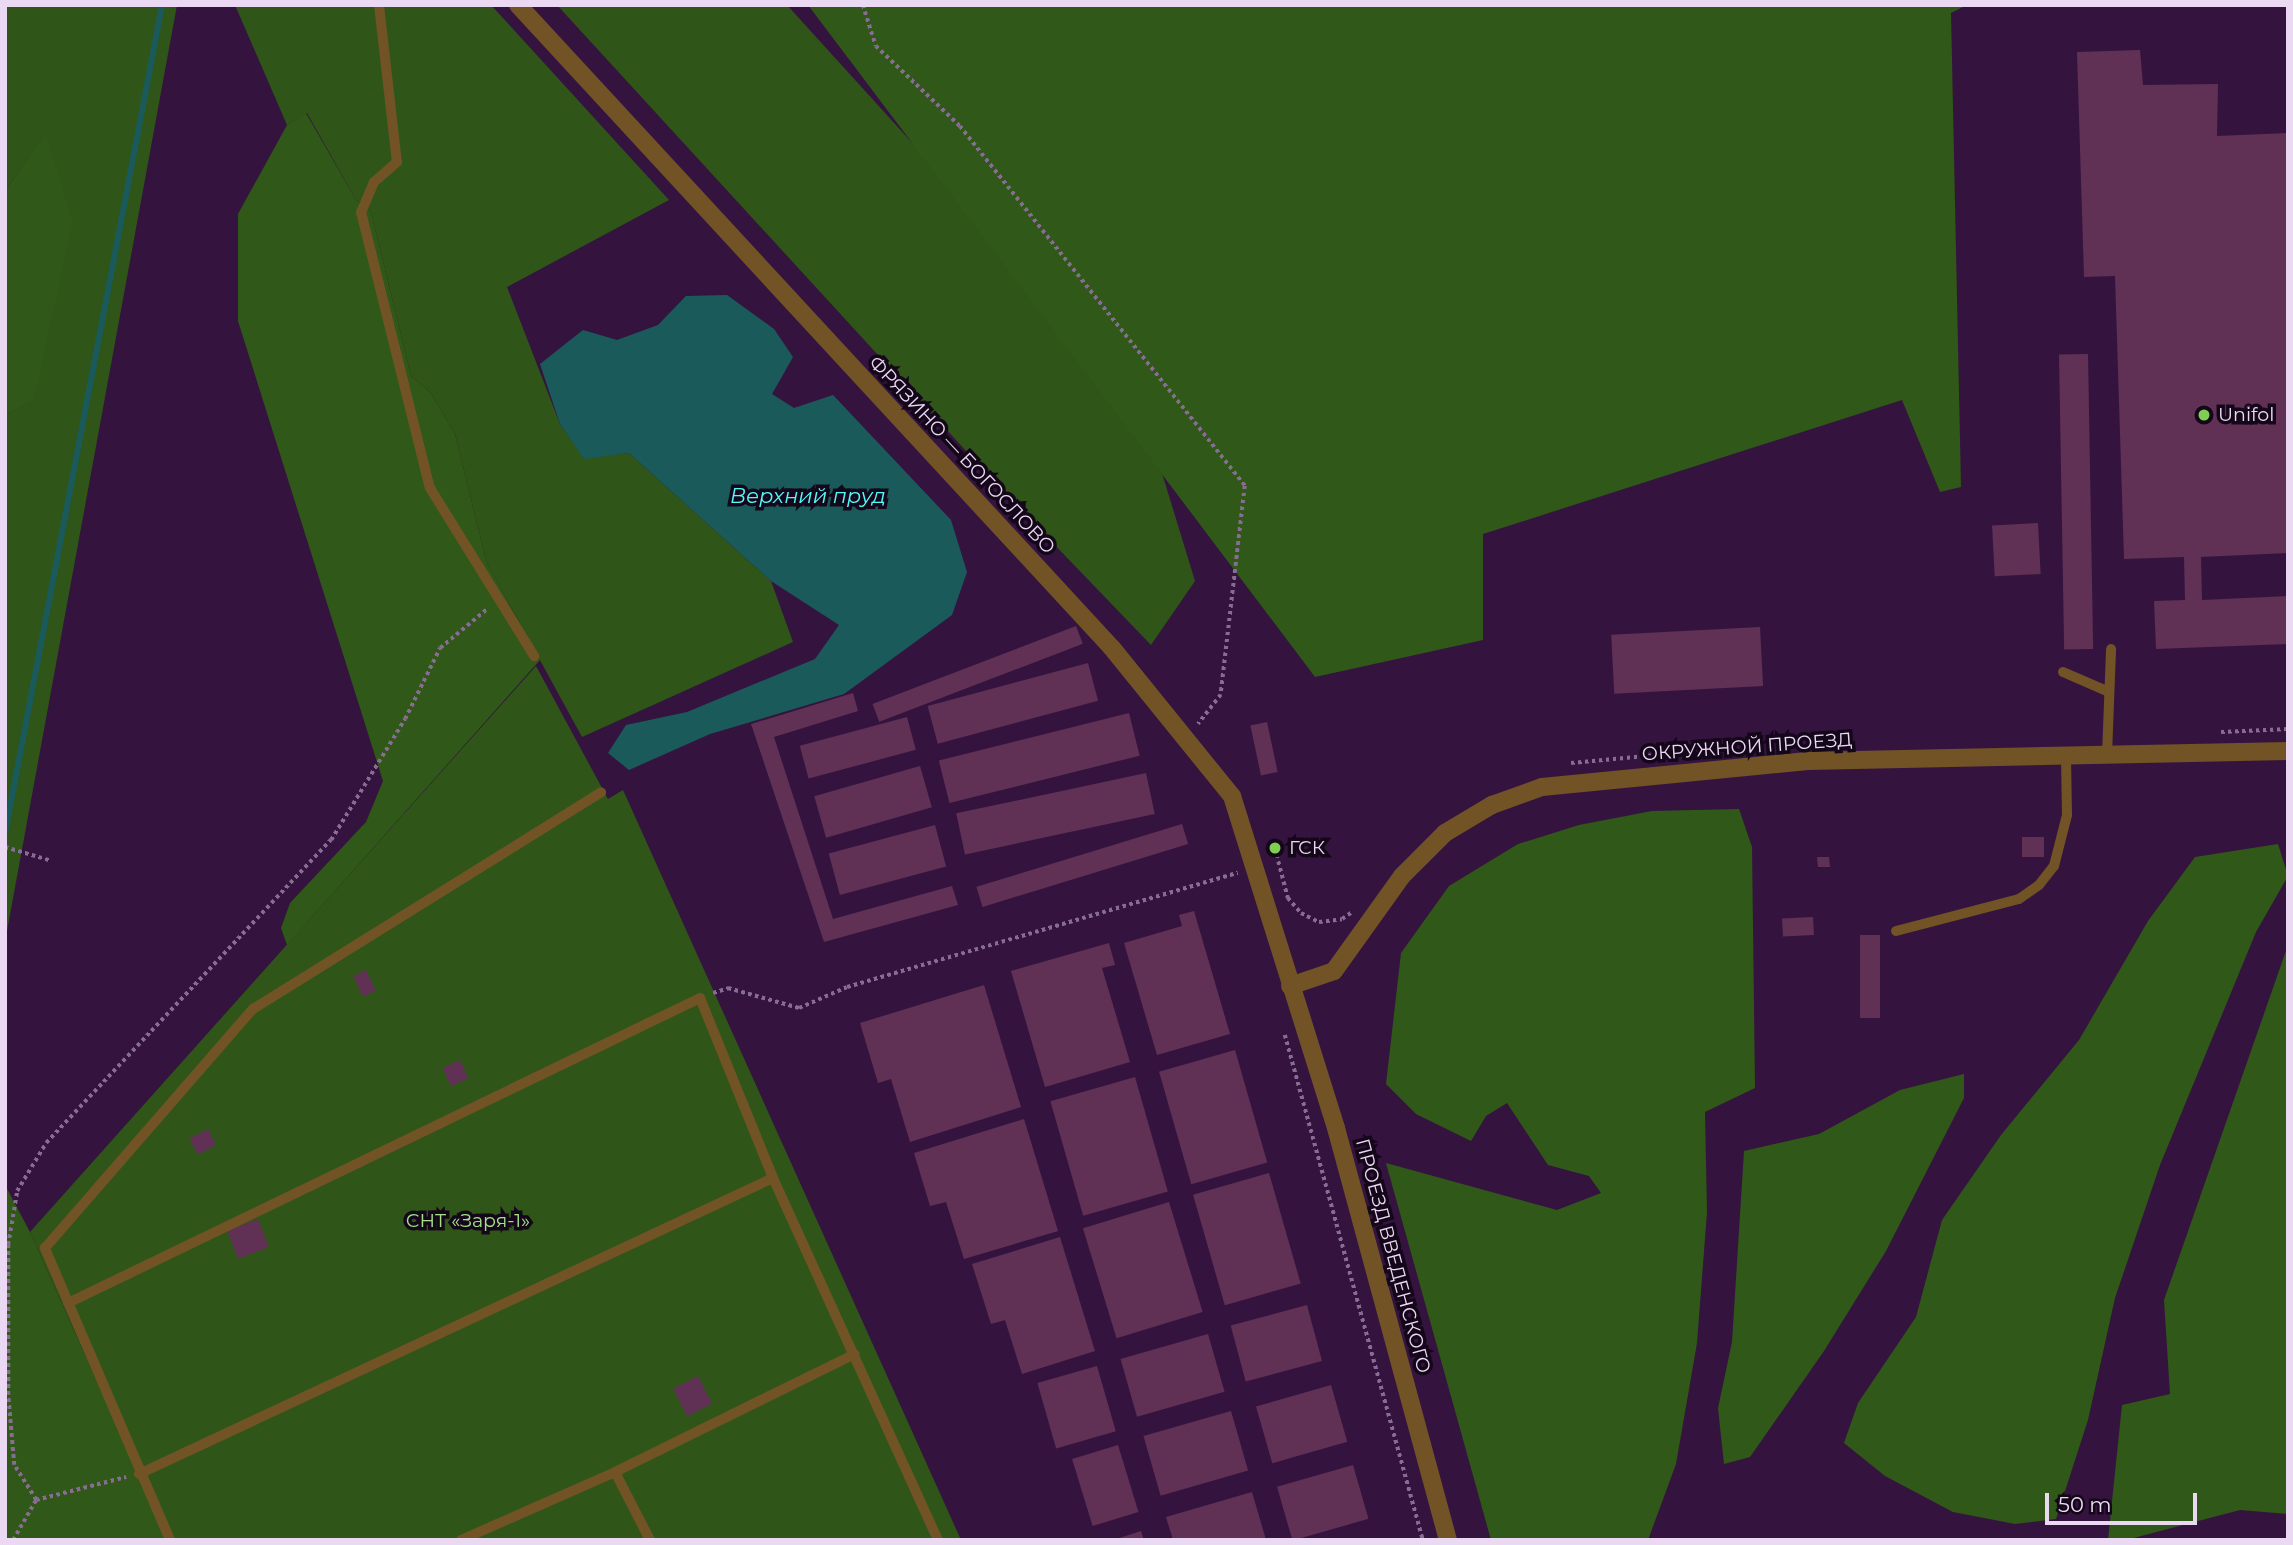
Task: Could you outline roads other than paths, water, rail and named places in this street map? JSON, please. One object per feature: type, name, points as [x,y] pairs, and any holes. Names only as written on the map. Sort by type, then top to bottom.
[{"type":"street","name":"ФРЯЗИНО — БОГОСЛОВО","points":[[518,5],[1103,638],[1188,737],[1232,796],[1290,986]]},
{"type":"street","name":"ОКРУЖНОЙ ПРОЕЗД","points":[[1290,986],[1334,971],[1402,876],[1445,834],[1492,805],[1542,787],[1808,761],[2288,751]]},
{"type":"street","name":"ПРОЕЗД ВВЕДЕНСКОГО","points":[[1290,986],[1336,1128],[1448,1540]]},
{"type":"lane","points":[[379,5],[397,162],[374,182],[361,212],[430,488],[534,656]]},
{"type":"lane","points":[[2107,755],[2110,649]]},
{"type":"lane","points":[[2063,672],[2109,692]]},
{"type":"lane","points":[[1896,931],[2020,899],[2039,885],[2054,866],[2067,815],[2066,755]]},
{"type":"lane","points":[[170,1540],[139,1474],[45,1248],[253,1009],[601,792]]},
{"type":"lane","points":[[68,1303],[700,998],[773,1178],[938,1540]]},
{"type":"lane","points":[[139,1474],[773,1178]]},
{"type":"lane","points":[[461,1540],[615,1472],[855,1354]]},
{"type":"lane","points":[[615,1472],[650,1540]]},
{"type":"water","name":"Верхний пруд","points":[[727,295],[774,329],[793,357],[772,394],[794,408],[833,395],[951,520],[967,572],[952,615],[844,694],[710,734],[629,770],[608,753],[626,725],[687,712],[815,659],[839,625],[771,581],[629,453],[584,459],[560,424],[540,364],[583,330],[617,340],[658,325],[686,296]]},
{"type":"waterway","points":[[5,833],[162,5]]},
{"type":"place","name":"Unifol","points":[[2204,415]]},
{"type":"place","name":"ГСК","points":[[1275,848]]},
{"type":"park label","name":"СНТ «Заря-1»","points":[[468,1221]]}]
